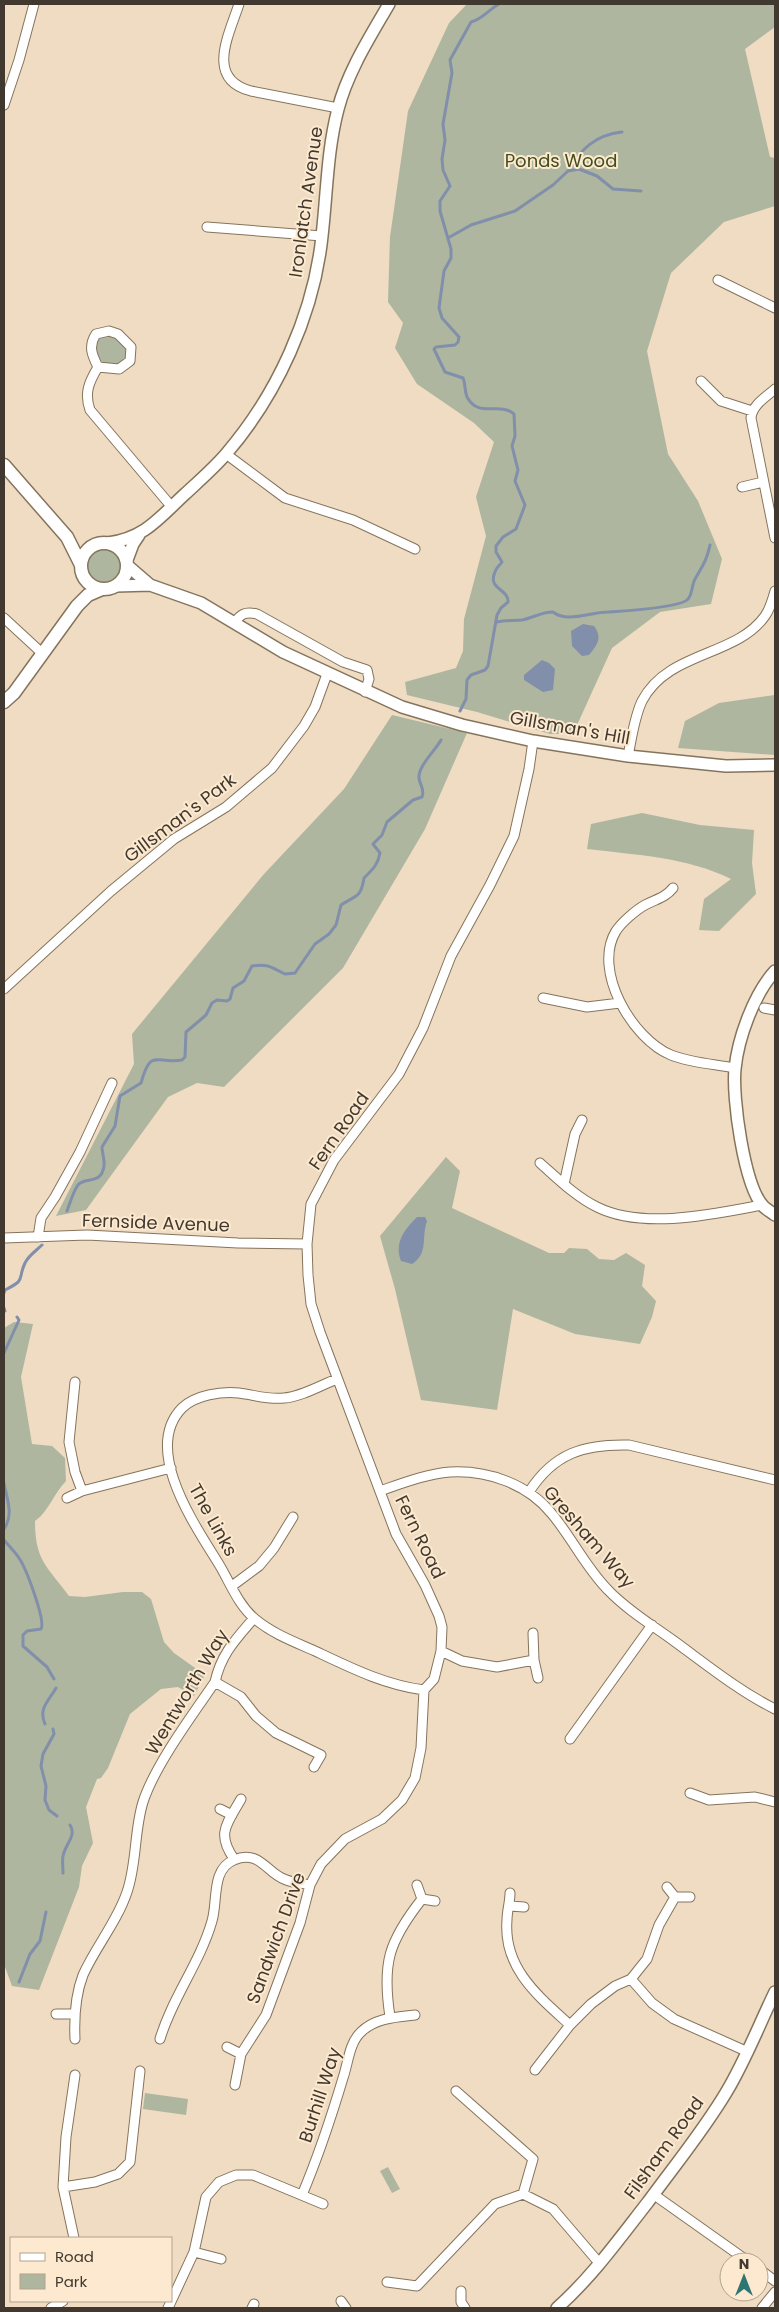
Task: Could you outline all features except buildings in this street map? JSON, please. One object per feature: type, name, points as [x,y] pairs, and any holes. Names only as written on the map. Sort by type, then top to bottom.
[{"type":"main road","points":[[4,465],[67,537],[82,571],[91,585],[102,589]]},
{"type":"main road","points":[[4,702],[14,693],[77,606],[88,595],[116,586],[125,577],[127,563],[120,549],[102,544],[85,544],[67,537]]},
{"type":"main road","points":[[77,606],[83,590],[82,571],[86,552],[102,544]]},
{"type":"street","points":[[4,105],[19,60],[34,4]]},
{"type":"street","points":[[239,4],[224,50],[223,65],[230,79],[240,88],[246,90],[338,108]]},
{"type":"street","name":"Ironlatch Avenue","points":[[102,544],[139,535],[171,506],[226,454],[270,391],[290,351],[310,294],[322,236],[326,175],[338,108],[350,76],[390,4]]},
{"type":"street","points":[[207,227],[322,236]]},
{"type":"street","points":[[718,280],[775,308]]},
{"type":"street","points":[[98,367],[119,369],[125,366],[130,361],[132,354],[131,346],[118,334],[109,330],[96,334],[91,347],[98,367],[87,387],[86,399],[90,410],[171,506]]},
{"type":"street","points":[[701,381],[721,401],[752,411]]},
{"type":"street","points":[[752,411],[775,389]]},
{"type":"street","points":[[752,411],[763,482],[775,538]]},
{"type":"street","points":[[226,454],[285,498],[353,520],[415,549]]},
{"type":"street","points":[[742,487],[763,482]]},
{"type":"street","points":[[127,563],[133,544],[139,535]]},
{"type":"street","name":"Gillsman's Hill","points":[[127,563],[150,585],[200,603],[283,652],[327,674],[402,707],[462,725],[533,741],[628,756],[726,766],[775,765]]},
{"type":"street","points":[[116,586],[150,585]]},
{"type":"street","points":[[628,756],[634,722],[643,700],[660,679],[691,658],[726,646],[742,637],[766,615],[775,591]]},
{"type":"street","points":[[234,624],[240,615],[248,612],[257,614],[342,662],[362,667],[367,670],[369,679],[366,692]]},
{"type":"street","points":[[766,615],[775,620]]},
{"type":"street","points":[[4,618],[43,654]]},
{"type":"street","name":"Gillsman's Park","points":[[4,989],[104,898],[174,839],[226,807],[272,768],[304,726],[315,707],[327,674]]},
{"type":"street","name":"Fern Road","points":[[424,1690],[434,1679],[440,1651],[442,1627],[425,1585],[396,1534],[337,1379],[312,1304],[307,1244],[311,1204],[334,1160],[399,1074],[423,1028],[451,956],[490,885],[514,836],[529,769],[533,741]]},
{"type":"street","points":[[673,888],[666,896],[643,906],[617,929],[612,939],[609,964],[612,982],[620,1003],[643,1034],[670,1055],[735,1068]]},
{"type":"street","points":[[775,971],[754,1002],[743,1034],[735,1068],[735,1105],[741,1144],[751,1181],[762,1205],[775,1215]]},
{"type":"street","points":[[543,998],[587,1008],[620,1003]]},
{"type":"street","points":[[764,1008],[775,1010]]},
{"type":"street","points":[[38,1237],[41,1218],[55,1198],[80,1152],[112,1083]]},
{"type":"street","points":[[564,1184],[577,1123]]},
{"type":"street","points":[[540,1162],[564,1184],[597,1207],[630,1217],[692,1218],[762,1205]]},
{"type":"street","name":"Fernside Avenue","points":[[4,1238],[87,1235],[238,1243],[307,1244]]},
{"type":"street","name":"The Links","points":[[337,1379],[286,1398],[263,1398],[238,1393],[212,1394],[195,1400],[183,1408],[170,1426],[168,1444],[176,1487],[191,1519],[232,1586],[236,1596],[254,1618],[280,1635],[365,1675],[402,1687],[424,1690]]},
{"type":"street","points":[[75,1382],[69,1442],[75,1472],[82,1491]]},
{"type":"street","points":[[529,1492],[540,1474],[558,1460],[584,1448],[607,1445],[639,1447],[775,1480]]},
{"type":"street","points":[[66,1498],[82,1491],[171,1468]]},
{"type":"street","name":"Gresham Way","points":[[380,1491],[419,1478],[450,1472],[483,1473],[529,1492],[551,1512],[589,1568],[608,1591],[756,1700],[775,1709]]},
{"type":"street","points":[[232,1586],[259,1566],[274,1548],[293,1517]]},
{"type":"street","name":"Wentworth Way","points":[[75,2039],[74,2014],[83,1975],[112,1926],[128,1891],[136,1829],[146,1794],[215,1682],[219,1664],[233,1643],[254,1618]]},
{"type":"street","points":[[570,1739],[652,1625]]},
{"type":"street","points":[[533,1633],[534,1660],[538,1678]]},
{"type":"street","points":[[440,1651],[462,1661],[497,1666],[534,1660]]},
{"type":"street","points":[[215,1682],[241,1697],[256,1716],[276,1733],[321,1754],[314,1767]]},
{"type":"street","name":"Sandwich Drive","points":[[235,2085],[241,2054],[266,2015],[300,1923],[310,1885],[321,1864],[345,1840],[382,1819],[402,1800],[415,1778],[422,1740],[424,1690]]},
{"type":"street","points":[[690,1793],[709,1800],[755,1797],[775,1802]]},
{"type":"street","points":[[234,1859],[225,1846],[226,1824],[241,1799]]},
{"type":"street","points":[[220,1809],[232,1815]]},
{"type":"street","points":[[160,2040],[176,1996],[193,1968],[212,1921],[216,1899],[216,1880],[224,1867],[234,1859],[251,1858],[266,1864],[283,1879],[310,1885]]},
{"type":"street","points":[[417,1885],[422,1899]]},
{"type":"street","points":[[667,1887],[675,1897]]},
{"type":"street","points":[[510,1893],[510,1906],[506,1920],[509,1945],[514,1964],[538,1998],[570,2025]]},
{"type":"street","points":[[675,1897],[690,1897]]},
{"type":"street","points":[[535,2070],[545,2063],[570,2025],[603,1995],[615,1986],[631,1979],[648,1959],[659,1925],[675,1897]]},
{"type":"street","points":[[422,1899],[435,1901]]},
{"type":"street","points":[[390,2017],[386,1969],[393,1944],[407,1918],[422,1899]]},
{"type":"street","points":[[510,1906],[524,1907]]},
{"type":"street","points":[[631,1979],[652,2003],[674,2019],[748,2052]]},
{"type":"street","name":"Filsham Road","points":[[557,2308],[576,2292],[600,2264],[708,2120],[748,2052],[775,1992]]},
{"type":"street","points":[[56,2014],[74,2014]]},
{"type":"street","name":"Burhill Way","points":[[302,2195],[314,2166],[344,2076],[351,2048],[360,2033],[374,2023],[390,2017],[415,2015]]},
{"type":"street","points":[[227,2047],[241,2054]]},
{"type":"street","points":[[63,2187],[95,2182],[118,2174],[130,2162],[140,2071]]},
{"type":"street","points":[[74,2237],[63,2187],[66,2137],[75,2075]]},
{"type":"street","points":[[456,2091],[533,2159],[523,2194]]},
{"type":"street","points":[[172,2294],[194,2252],[206,2198],[219,2182],[236,2175],[253,2175],[323,2204]]},
{"type":"street","points":[[387,2282],[417,2286],[495,2204],[523,2194],[553,2209],[600,2264]]},
{"type":"street","points":[[653,2194],[735,2252]]},
{"type":"street","points":[[194,2252],[221,2259]]},
{"type":"street","points":[[451,2304],[463,2305],[461,2291]]},
{"type":"street","points":[[762,2308],[775,2292]]},
{"type":"green space","name":"Ponds Wood","points":[[467,4],[775,4],[775,27],[745,49],[770,157],[775,158],[775,206],[724,222],[671,273],[647,351],[668,454],[698,501],[722,559],[711,604],[660,612],[612,648],[573,734],[550,734],[477,712],[407,695],[405,682],[456,668],[463,651],[464,619],[486,536],[476,497],[494,442],[474,423],[417,384],[395,348],[403,323],[388,302],[390,237],[408,111],[449,23]]},
{"type":"green space","points":[[109,333],[127,345],[128,357],[121,366],[110,367],[95,357],[97,337]]},
{"type":"green space","points":[[104,550],[116,555],[121,567],[116,579],[104,584],[92,579],[87,567],[92,555]]},
{"type":"green space","points":[[775,695],[775,755],[678,748],[685,721],[719,703]]},
{"type":"green space","points":[[392,715],[467,733],[425,829],[343,968],[224,1087],[197,1083],[168,1097],[86,1210],[56,1216],[134,1064],[132,1034],[264,874],[344,789]]},
{"type":"green space","points":[[642,813],[700,825],[754,830],[752,863],[756,894],[719,931],[699,930],[704,899],[731,879],[679,861],[587,849],[591,824]]},
{"type":"green space","points":[[446,1157],[460,1171],[452,1208],[549,1253],[564,1253],[569,1248],[587,1249],[599,1259],[614,1260],[626,1253],[645,1265],[642,1286],[656,1301],[652,1317],[640,1344],[575,1334],[513,1309],[497,1410],[421,1400],[395,1289],[380,1236]]},
{"type":"green space","points":[[14,1322],[33,1324],[21,1377],[32,1444],[52,1446],[65,1458],[66,1481],[44,1512],[35,1521],[37,1545],[44,1562],[69,1596],[85,1597],[123,1592],[142,1592],[151,1599],[164,1642],[174,1653],[205,1675],[194,1696],[178,1687],[161,1689],[130,1714],[108,1768],[101,1778],[97,1779],[86,1807],[93,1843],[82,1866],[79,1887],[39,1990],[12,1986],[4,1964],[4,1328]]},
{"type":"green space","points":[[145,2093],[188,2099],[186,2115],[143,2109]]},
{"type":"green space","points":[[388,2167],[400,2189],[392,2193],[380,2171]]},
{"type":"water","points":[[583,624],[594,626],[597,630],[598,641],[589,655],[582,656],[572,646],[571,631]]},
{"type":"water","points":[[542,660],[549,663],[555,669],[553,690],[543,692],[524,680],[524,675]]},
{"type":"water","points":[[417,1217],[425,1217],[427,1221],[423,1250],[421,1255],[412,1264],[401,1261],[399,1248],[404,1232]]},
{"type":"waterway","points":[[460,711],[466,699],[467,680],[471,675],[485,670],[488,666],[497,615],[508,602],[505,594],[496,586],[493,578],[502,562],[496,552],[496,546],[503,537],[516,529],[525,505],[515,481],[518,470],[512,446],[515,436],[514,414],[508,410],[483,409],[472,404],[467,397],[463,378],[445,372],[434,349],[436,347],[455,345],[459,337],[442,318],[439,308],[444,271],[451,258],[451,249],[440,211],[440,201],[450,186],[443,170],[442,159],[445,140],[443,124],[452,73],[450,60],[471,22],[479,19],[499,4]]},
{"type":"waterway","points":[[568,171],[578,156],[590,144],[604,136],[622,132]]},
{"type":"waterway","points":[[448,238],[471,225],[515,211],[553,185],[568,171],[579,169],[597,176],[613,189],[641,191]]},
{"type":"waterway","points":[[497,622],[522,620],[549,612],[575,617],[682,603],[690,596],[694,582],[706,560],[710,545]]},
{"type":"waterway","points":[[67,1211],[78,1185],[81,1182],[100,1176],[104,1164],[102,1147],[115,1126],[120,1096],[141,1083],[151,1061],[182,1060],[185,1057],[186,1032],[206,1015],[212,1003],[217,1000],[227,1001],[230,999],[233,988],[244,981],[252,966],[266,966],[285,974],[295,973],[315,944],[329,934],[336,925],[341,905],[359,893],[364,878],[376,864],[380,853],[373,844],[382,835],[387,822],[413,800],[422,797],[423,792],[419,773],[441,740]]},
{"type":"waterway","points":[[4,1293],[5,1290],[19,1281],[26,1260],[42,1245]]},
{"type":"waterway","points":[[4,1353],[19,1320],[17,1317]]},
{"type":"waterway","points":[[4,1483],[9,1512],[9,1518],[4,1529]]},
{"type":"waterway","points":[[4,1540],[22,1564],[41,1616],[41,1629],[27,1631],[23,1635],[23,1646],[47,1667],[54,1679]]},
{"type":"waterway","points":[[45,1724],[43,1718],[44,1709],[56,1688]]},
{"type":"waterway","points":[[53,1729],[54,1734],[43,1754],[41,1766],[46,1786],[45,1800],[49,1810],[57,1816]]},
{"type":"waterway","points":[[63,1873],[63,1856],[72,1833],[70,1825]]},
{"type":"waterway","points":[[19,1982],[30,1954],[40,1941],[46,1912]]}]
